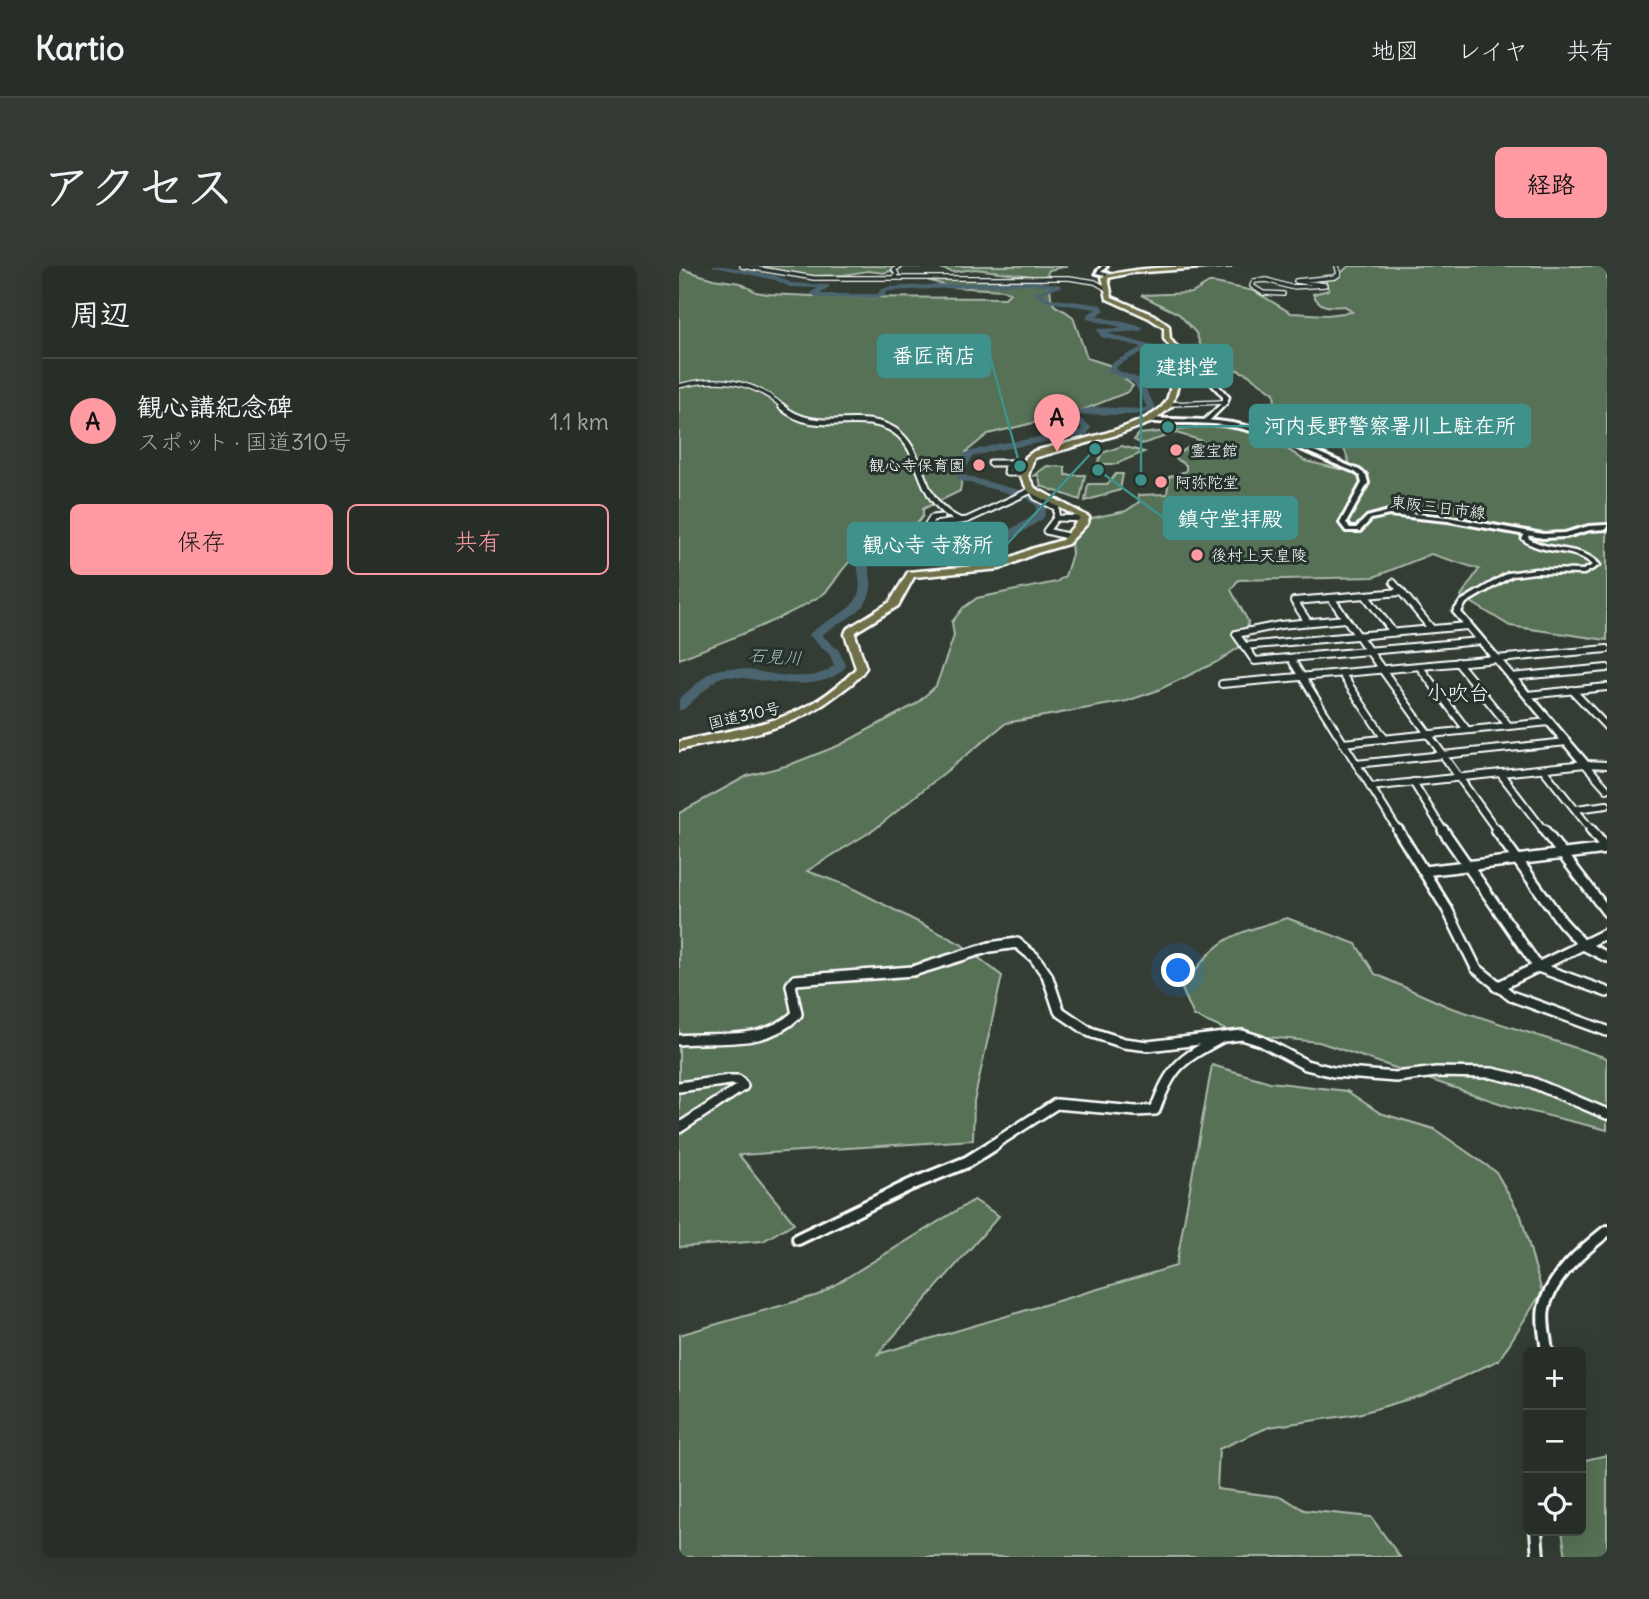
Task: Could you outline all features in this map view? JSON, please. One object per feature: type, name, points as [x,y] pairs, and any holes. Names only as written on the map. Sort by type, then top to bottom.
[{"type":"highway","points":[[1086,519],[1071,508],[1027,493],[1026,468],[1037,453],[1110,434],[1150,420],[1170,404],[1181,362],[1179,353],[1167,339],[1167,327],[1147,312],[1115,303],[1107,295],[1105,280],[1108,275],[1137,269],[1227,266]]},
{"type":"highway","name":"国道310号","points":[[679,746],[765,730],[796,718],[828,698],[861,668],[850,634],[852,629],[894,604],[911,574],[991,568],[1034,551],[1061,544],[1071,537],[1086,519]]},
{"type":"main road","points":[[1105,266],[1098,272],[1108,275]]},
{"type":"main road","name":"東阪三日市線","points":[[1150,420],[1207,420],[1267,434],[1363,475],[1365,483],[1343,523],[1348,530],[1358,530],[1369,518],[1389,513],[1467,522],[1527,535],[1560,536],[1586,528],[1607,527]]},
{"type":"street","points":[[742,266],[814,278],[1069,278],[1095,282],[1107,289]]},
{"type":"street","points":[[895,278],[897,274],[894,270],[900,266]]},
{"type":"street","points":[[1283,294],[1263,293],[1252,286],[1253,282],[1267,280],[1278,285],[1296,287],[1325,285],[1296,281],[1335,277],[1339,274],[1337,266]]},
{"type":"street","points":[[1181,362],[1196,365],[1226,397],[1226,401]]},
{"type":"street","points":[[679,386],[701,378],[721,378],[769,396],[797,419],[822,423],[856,421],[895,431],[916,457],[923,484],[930,495],[961,521]]},
{"type":"street","points":[[1170,404],[1226,401]]},
{"type":"street","points":[[1207,420],[1226,401]]},
{"type":"street","points":[[991,463],[1008,463],[1026,468]]},
{"type":"street","points":[[1008,463],[1007,473],[1026,468]]},
{"type":"street","points":[[942,517],[932,518],[927,526],[961,521],[1027,493],[1057,509],[1056,518],[1046,531],[1071,537]]},
{"type":"street","points":[[1056,518],[1086,519]]},
{"type":"street","points":[[1527,535],[1525,540],[1532,545],[1587,557],[1597,565],[1584,572],[1527,571],[1503,577],[1460,604],[1457,612],[1607,789]]},
{"type":"street","points":[[1393,582],[1431,628]]},
{"type":"street","points":[[1308,622],[1294,601],[1401,592]]},
{"type":"street","points":[[1366,595],[1392,632]]},
{"type":"street","points":[[1331,598],[1562,922],[1583,945],[1607,957]]},
{"type":"street","points":[[1345,620],[1308,622],[1236,634],[1255,662],[1480,641]]},
{"type":"street","points":[[1244,646],[1467,626]]},
{"type":"street","points":[[1222,684],[1607,649]]},
{"type":"street","points":[[1291,659],[1447,909],[1476,968],[1497,987],[1529,1003],[1607,1031]]},
{"type":"street","points":[[1457,662],[1508,725]]},
{"type":"street","points":[[1419,666],[1467,730]]},
{"type":"street","points":[[1511,677],[1607,668]]},
{"type":"street","points":[[1341,673],[1385,739]]},
{"type":"street","points":[[1527,695],[1607,687]]},
{"type":"street","points":[[1572,690],[1607,727]]},
{"type":"street","points":[[1343,743],[1549,722]]},
{"type":"street","points":[[1356,764],[1567,742]]},
{"type":"street","points":[[1370,787],[1585,764],[1607,765]]},
{"type":"street","points":[[1543,769],[1607,849]]},
{"type":"street","points":[[1500,773],[1607,912]]},
{"type":"street","points":[[1413,782],[1538,967],[1607,992]]},
{"type":"street","points":[[1576,809],[1607,805]]},
{"type":"street","points":[[1424,871],[1607,849]]},
{"type":"street","points":[[1497,987],[1607,933]]},
{"type":"street","points":[[679,1040],[754,1037],[789,1025],[797,1014],[791,985],[795,981],[841,974],[914,971],[988,946],[1017,943],[1028,951],[1047,975],[1059,1011],[1090,1032],[1124,1043],[1148,1046],[1226,1035],[1254,1038],[1306,1065],[1333,1072],[1397,1077],[1472,1071],[1512,1077],[1562,1093],[1607,1114]]},
{"type":"street","points":[[798,1239],[910,1185],[967,1163],[1056,1104],[1136,1111],[1155,1110],[1171,1069],[1183,1058],[1226,1035]]},
{"type":"street","points":[[679,1087],[730,1080],[738,1080],[743,1086],[679,1128]]},
{"type":"street","points":[[1547,1347],[1544,1307],[1571,1265],[1591,1242],[1607,1231]]},
{"type":"street","points":[[1536,1536],[1538,1557]]},
{"type":"green space","points":[[748,266],[1068,266],[1049,270],[1047,275],[1040,277],[975,269],[953,272],[936,267],[902,267],[884,273],[868,271],[813,276]]},
{"type":"green space","points":[[1349,266],[1607,266],[1607,640],[1510,626],[1461,596],[1479,569],[1431,554],[1374,577],[1238,580],[1231,590],[1248,621],[1247,642],[1217,662],[1156,691],[1127,701],[1006,723],[875,829],[807,871],[846,885],[961,944],[1002,976],[974,1101],[973,1140],[739,1155],[794,1223],[763,1241],[679,1247],[679,813],[747,776],[789,765],[840,745],[916,704],[936,686],[954,636],[952,622],[963,608],[977,598],[1056,582],[1065,576],[1072,554],[1071,542],[1092,518],[1126,511],[1139,502],[1138,495],[1167,494],[1169,477],[1186,471],[1186,465],[1173,457],[1200,440],[1176,433],[1142,444],[1134,440],[1139,434],[1188,429],[1210,423],[1247,429],[1273,439],[1305,461],[1339,469],[1349,462],[1343,446],[1290,425],[1286,411],[1275,404],[1274,393],[1247,374],[1208,355],[1196,333],[1179,314],[1141,295],[1192,293],[1209,283],[1215,283],[1254,291],[1291,313],[1327,315],[1352,312],[1345,306],[1323,305],[1313,294],[1329,290],[1325,279],[1336,277]]},
{"type":"green space","points":[[679,268],[713,279],[740,283],[756,292],[836,297],[1005,298],[1010,293],[1003,290],[951,287],[927,280],[971,278],[1040,282],[1050,287],[1054,305],[1073,317],[1087,358],[1109,365],[1133,386],[1128,392],[1078,412],[988,434],[966,452],[960,491],[923,509],[923,516],[915,526],[904,531],[912,534],[860,554],[844,567],[826,592],[805,605],[752,630],[679,659]]},
{"type":"green space","points":[[1122,446],[1144,452],[1116,464],[1097,464],[1102,453]]},
{"type":"green space","points":[[1047,466],[1065,467],[1065,475],[1085,475],[1080,500],[1041,486],[1038,475],[1033,476]]},
{"type":"green space","points":[[1116,474],[1123,474],[1120,490],[1085,501],[1088,484],[1108,484]]},
{"type":"green space","points":[[1287,918],[1356,944],[1375,974],[1449,1007],[1607,1058],[1607,1130],[1508,1106],[1319,1042],[1235,1034],[1194,1016],[1182,989],[1205,958],[1226,940],[1238,934]]},
{"type":"green space","points":[[1212,1065],[1270,1082],[1347,1091],[1380,1113],[1434,1129],[1496,1172],[1521,1216],[1542,1292],[1499,1360],[1423,1395],[1358,1414],[1269,1427],[1219,1449],[1217,1489],[1282,1497],[1304,1510],[1371,1517],[1400,1557],[679,1557],[679,1335],[818,1295],[974,1200],[999,1216],[878,1354],[1176,1266]]},
{"type":"green space","points":[[1607,1455],[1607,1557],[1566,1557],[1563,1536],[1586,1536],[1586,1460]]},
{"type":"waterway","name":"石見川","points":[[679,706],[713,676],[724,672],[787,679],[820,678],[833,674],[840,666],[835,654],[815,635],[853,610],[864,596],[866,587],[862,554],[879,551],[956,561],[984,559],[993,556],[1004,539],[1040,516],[1042,506],[1030,496],[961,478],[960,471],[968,455],[997,447],[1084,433],[1087,427],[1072,419],[1073,414],[1094,410],[1142,412],[1152,408],[1137,381],[1111,371],[1114,365],[1149,346],[1104,335],[1100,331],[1141,329],[1090,317],[1101,310],[1098,307],[1047,300],[1035,293],[1059,286],[1032,282],[889,289],[878,296],[817,296],[813,293],[827,286],[790,285],[777,278],[714,266]]},
{"type":"place","name":"河内長野警察署川上駐在所","points":[[1168,427]]},
{"type":"place","name":"観心寺 寺務所","points":[[1095,449]]},
{"type":"place","name":"霊宝館","points":[[1176,450]]},
{"type":"place","name":"観心講紀念碑","points":[[1057,452]]},
{"type":"place","name":"観心寺保育園","points":[[979,465]]},
{"type":"place","name":"番匠商店","points":[[1020,466]]},
{"type":"place","name":"鎮守堂拝殿","points":[[1098,470]]},
{"type":"place","name":"建掛堂","points":[[1141,480]]},
{"type":"place","name":"阿弥陀堂","points":[[1161,482]]},
{"type":"place","name":"後村上天皇陵","points":[[1197,555]]},
{"type":"district","name":"小吹台","points":[[1458,693]]}]
